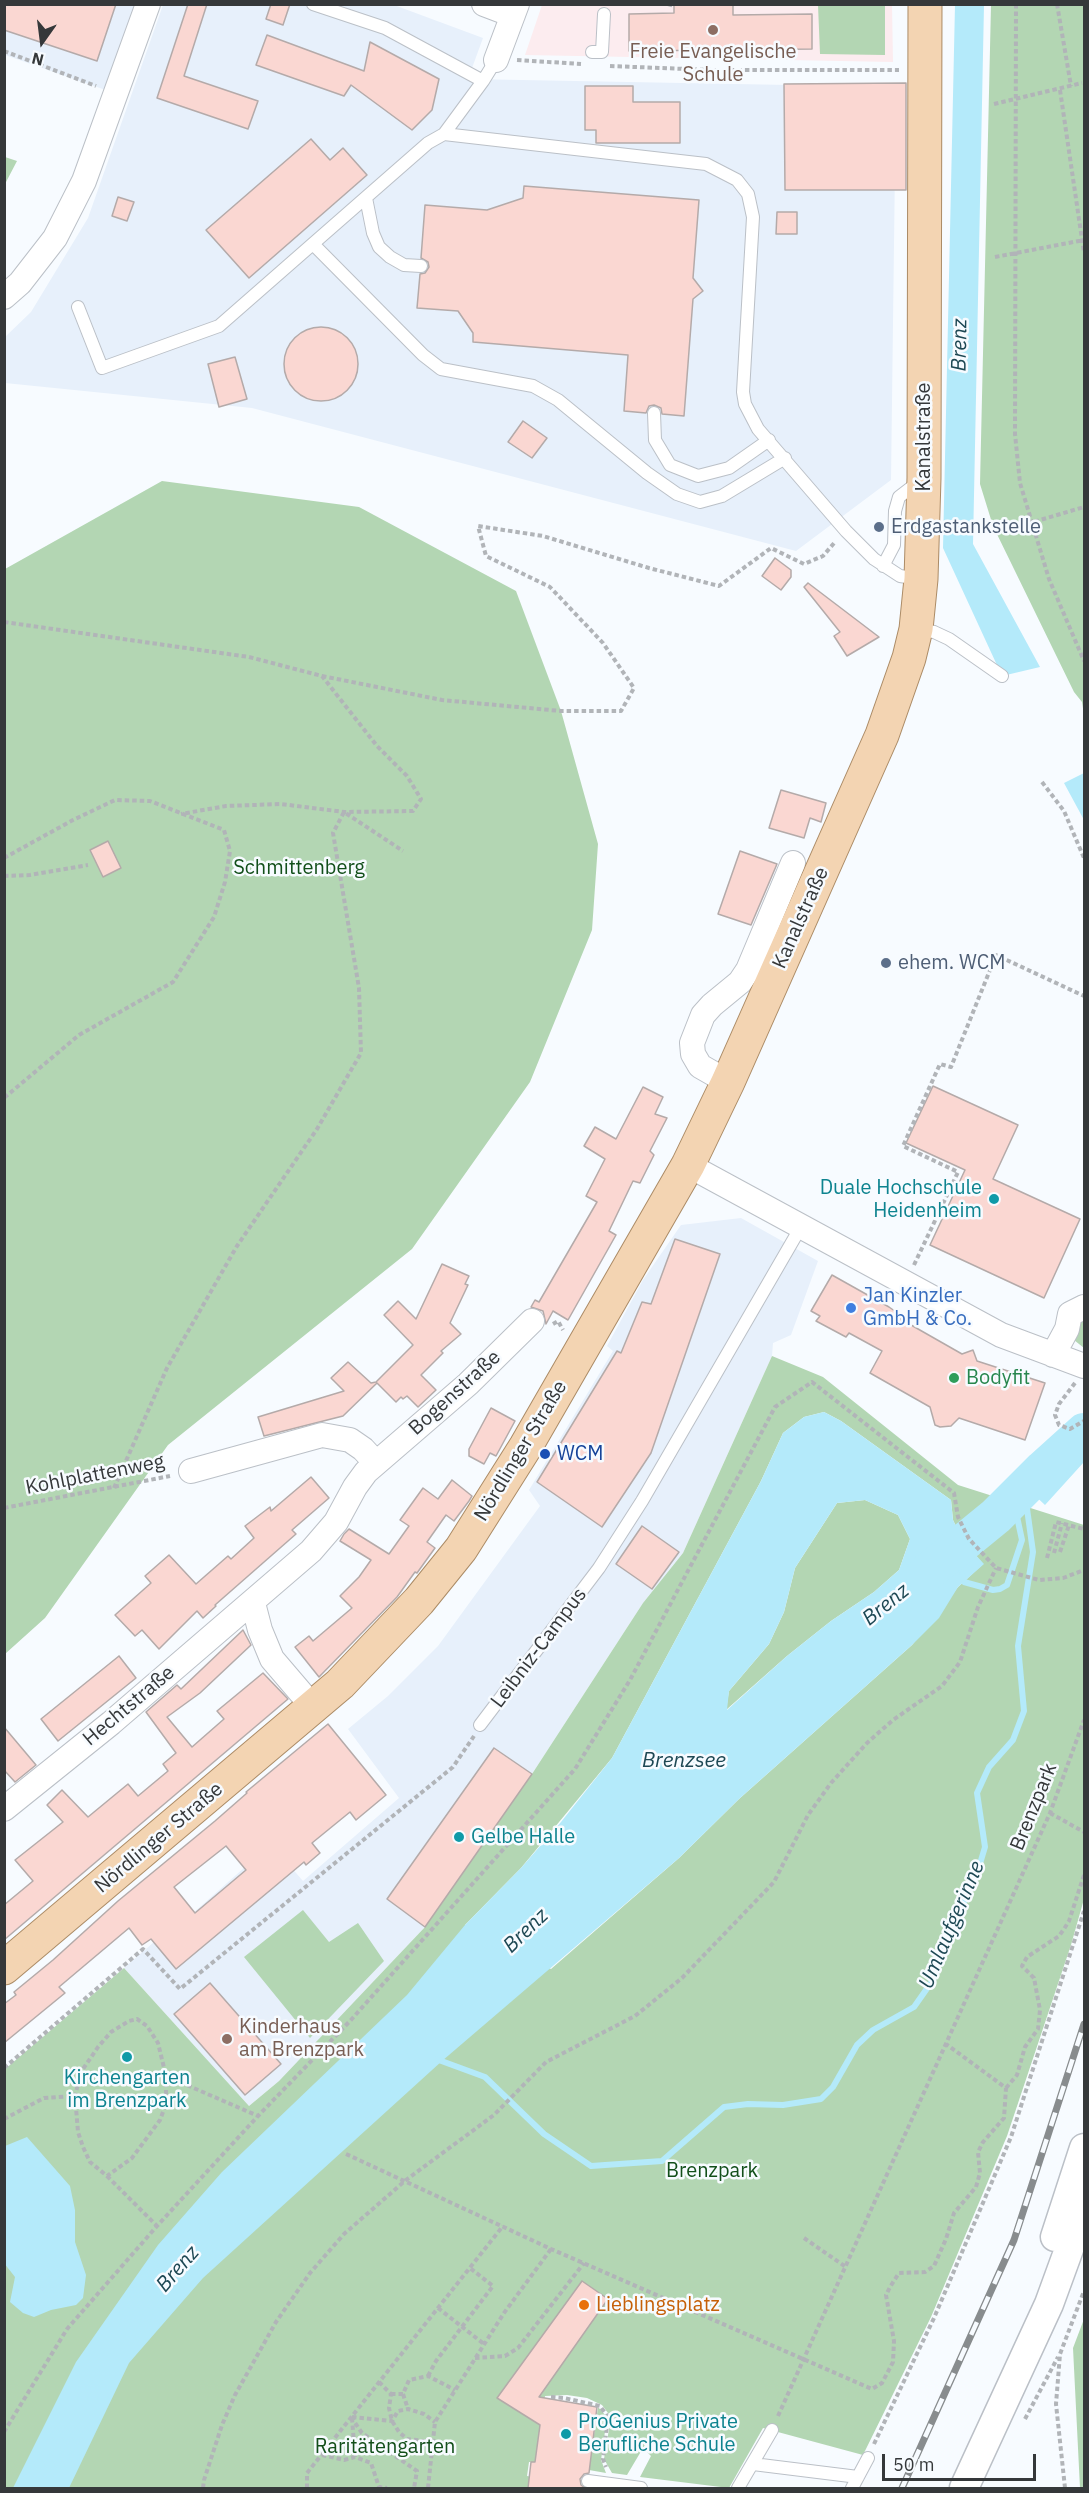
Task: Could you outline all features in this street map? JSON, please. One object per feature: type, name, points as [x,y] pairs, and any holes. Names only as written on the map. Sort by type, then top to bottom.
[{"type":"main road","name":"Kanalstraße","points":[[688,1165],[728,1082],[882,735],[909,658],[916,629],[921,579],[924,478],[926,4]]},
{"type":"main road","name":"Nördlinger Straße","points":[[4,1968],[340,1684],[419,1601],[461,1549],[526,1446],[688,1165]]},
{"type":"street","points":[[4,297],[20,284],[55,238],[84,181],[148,4]]},
{"type":"street","points":[[484,4],[515,10],[493,64]]},
{"type":"street","name":"Kanalstraße","points":[[728,1082],[700,1066],[693,1054],[692,1043],[703,1015],[740,982],[748,970],[793,863]]},
{"type":"street","points":[[688,1165],[1001,1335],[1084,1366]]},
{"type":"street","points":[[1053,1355],[1067,1329],[1070,1314],[1084,1307]]},
{"type":"street","name":"Bogenstraße","points":[[253,1603],[326,1537],[360,1479],[376,1463],[541,1323]]},
{"type":"street","points":[[191,1471],[322,1435],[350,1440],[363,1449],[376,1463]]},
{"type":"street","points":[[253,1603],[260,1630],[272,1659],[313,1707]]},
{"type":"street","name":"Hechtstraße","points":[[4,1809],[253,1603]]},
{"type":"street","points":[[1025,2352],[1036,2301],[1073,2177],[1084,2148]]},
{"type":"street","points":[[964,2488],[1049,2304],[1084,2208]]},
{"type":"street","points":[[1061,2274],[1078,2252],[1084,2238]]},
{"type":"lane","points":[[78,307],[102,368],[219,326],[428,143],[444,134],[493,64],[313,4]]},
{"type":"lane","points":[[592,59],[602,52],[604,14]]},
{"type":"lane","points":[[444,134],[706,164],[737,180],[748,194],[753,217],[743,392],[745,404],[758,429],[846,531],[883,566],[900,576],[921,579]]},
{"type":"lane","points":[[366,198],[373,233],[380,247],[390,257],[404,264],[421,266]]},
{"type":"lane","points":[[313,244],[423,355],[441,369],[533,386],[558,400],[676,494],[700,502],[722,496],[785,458]]},
{"type":"lane","points":[[654,414],[655,440],[670,465],[698,476],[729,468],[769,440]]},
{"type":"lane","points":[[883,566],[894,546],[899,497],[924,478]]},
{"type":"lane","points":[[916,629],[934,632],[949,639],[1002,676]]},
{"type":"lane","name":"Leibniz-Campus","points":[[480,1725],[599,1568],[642,1501],[802,1226]]},
{"type":"lane","points":[[738,2488],[772,2430]]},
{"type":"lane","points":[[753,2464],[855,2483],[867,2458]]},
{"type":"lane","points":[[588,2481],[641,2488]]},
{"type":"path","points":[[668,4],[674,6]]},
{"type":"path","points":[[1016,4],[1015,434],[1020,483],[1049,579],[1084,661]]},
{"type":"path","points":[[1057,4],[1071,86]]},
{"type":"path","points":[[4,51],[117,94]]},
{"type":"path","points":[[493,64],[592,59]]},
{"type":"path","points":[[605,66],[712,70],[926,70]]},
{"type":"path","points":[[994,104],[1082,83]]},
{"type":"path","points":[[1060,90],[1084,254]]},
{"type":"path","points":[[994,257],[1083,240]]},
{"type":"path","points":[[1013,528],[1084,507]]},
{"type":"path","points":[[4,622],[249,657],[322,676],[442,700],[561,711],[621,711],[634,688],[603,643],[550,588],[486,556],[478,526],[543,536],[719,586],[771,548],[804,564],[823,556],[835,542]]},
{"type":"path","points":[[182,814],[226,806],[281,804],[344,812],[413,811],[421,799],[407,776],[377,746],[322,676]]},
{"type":"path","points":[[1042,782],[1064,812],[1084,858]]},
{"type":"path","points":[[4,858],[115,800],[150,801],[224,830],[230,851],[225,882],[214,917],[173,982],[79,1035],[4,1098]]},
{"type":"path","points":[[344,812],[403,851]]},
{"type":"path","points":[[114,1488],[167,1368],[237,1246],[316,1129],[361,1053],[359,988],[333,833],[344,812]]},
{"type":"path","points":[[4,876],[30,875],[88,865]]},
{"type":"path","points":[[905,1283],[961,1173],[903,1146],[940,1064],[951,1067],[996,955],[1084,996]]},
{"type":"path","points":[[541,1323],[558,1321],[564,1328],[560,1338]]},
{"type":"path","points":[[4,2432],[67,2329],[258,2116],[350,2021],[575,1769],[630,1680],[775,1407],[812,1382],[954,1493],[958,1517],[969,1539],[996,1568],[1039,1580],[1063,1578],[1084,1570]]},
{"type":"path","points":[[1084,1382],[1075,1383],[1059,1404],[1055,1414],[1059,1425],[1070,1429],[1084,1421]]},
{"type":"path","name":"Kohlplattenweg","points":[[4,1508],[191,1471]]},
{"type":"path","points":[[1047,1558],[1056,1522],[1084,1529]]},
{"type":"path","points":[[1054,1552],[1062,1523]]},
{"type":"path","points":[[1060,1552],[1069,1525]]},
{"type":"path","points":[[203,2488],[235,2395],[276,2322],[310,2273],[344,2234],[406,2180],[494,2115],[546,2062],[635,2016],[682,1978],[774,1882],[808,1815],[831,1782],[867,1743],[893,1720],[942,1686],[960,1662],[984,1593],[996,1568]]},
{"type":"path","name":"Brenzpark","points":[[772,2430],[1050,1814],[1084,1720]]},
{"type":"path","name":"Leibniz-Campus","points":[[4,2068],[143,1949],[180,1989],[453,1767],[480,1725]]},
{"type":"path","points":[[1050,1814],[1084,1832]]},
{"type":"path","points":[[346,2154],[551,2248],[872,2389],[882,2383],[893,2362],[886,2295],[899,2273],[926,2272],[934,2266],[940,2256],[954,2213],[976,2187],[980,2173],[978,2152],[982,2142],[1004,2118],[1006,2088],[1017,2076],[1025,2047],[1038,2029],[1040,2010],[1034,1978],[1022,1966],[1027,1957],[1059,1936],[1064,1929],[1069,1921],[1084,1875]]},
{"type":"path","points":[[867,2458],[934,2318],[1011,2137],[1084,1911]]},
{"type":"path","points":[[107,2176],[132,2158],[160,2120],[166,2104],[166,2076],[158,2043],[147,2026],[137,2019],[111,2032],[81,2072],[75,2096],[78,2132],[90,2162],[157,2226]]},
{"type":"path","points":[[946,2044],[1006,2088]]},
{"type":"path","points":[[166,2076],[258,2116]]},
{"type":"path","points":[[4,2119],[44,2098],[75,2096]]},
{"type":"path","points":[[307,2488],[307,2473],[503,2226]]},
{"type":"path","points":[[804,2238],[846,2267]]},
{"type":"path","points":[[428,2488],[435,2422],[484,2344],[551,2248]]},
{"type":"path","points":[[475,2358],[505,2356],[518,2348],[585,2263]]},
{"type":"path","points":[[428,2376],[436,2361],[493,2286],[470,2268]]},
{"type":"path","points":[[1065,2488],[1056,2404],[1060,2354],[1084,2290]]},
{"type":"path","points":[[438,2308],[484,2344]]},
{"type":"path","points":[[408,2409],[403,2394],[409,2380],[428,2376],[455,2390]]},
{"type":"path","points":[[379,2382],[391,2394],[403,2394]]},
{"type":"path","points":[[391,2394],[389,2408],[392,2421],[407,2439],[433,2442]]},
{"type":"path","points":[[551,2397],[600,2406],[608,2417],[603,2459],[614,2484]]},
{"type":"path","points":[[392,2421],[398,2411],[408,2409],[424,2414],[435,2422]]},
{"type":"path","points":[[351,2417],[392,2421]]},
{"type":"path","points":[[351,2417],[355,2457]]},
{"type":"path","points":[[351,2417],[362,2433],[417,2471],[414,2488]]},
{"type":"path","points":[[322,2455],[344,2460],[355,2457],[371,2463],[380,2487],[387,2488]]},
{"type":"shaded area","points":[[5,5],[152,5],[120,95],[5,55]]},
{"type":"shaded area","points":[[163,5],[394,5],[483,38],[468,79],[896,87],[891,480],[796,551],[252,408],[5,383],[5,337],[31,312],[88,218]]},
{"type":"shaded area","name":"Freie Evangelische Schule","points":[[542,5],[892,5],[893,62],[525,55]]},
{"type":"shaded area","points":[[741,1218],[818,1261],[791,1335],[773,1343],[772,1356],[683,1553],[643,1603],[532,1774],[425,1927],[279,2081],[249,2106],[124,1968],[154,1942],[157,1945],[271,1844],[303,1881],[399,1798],[348,1729],[388,1696],[438,1646],[540,1506],[529,1490],[613,1351],[607,1346],[643,1280],[681,1225]]},
{"type":"green space","points":[[818,5],[885,5],[885,55],[820,54]]},
{"type":"green space","points":[[991,5],[1083,5],[1084,715],[1082,702],[1074,692],[993,526],[980,484]]},
{"type":"green space","points":[[4,157],[17,161],[5,184]]},
{"type":"green space","name":"Schmittenberg","points":[[162,481],[359,507],[516,591],[561,711],[598,844],[592,930],[530,1082],[412,1249],[168,1445],[45,1618],[5,1654],[5,569]]},
{"type":"green space","points":[[1084,1317],[1084,1348],[1074,1340],[1079,1318]]},
{"type":"green space","name":"Brenzpark","points":[[772,1356],[823,1377],[958,1485],[1084,1525],[1084,1899],[1071,1945],[1007,2136],[931,2317],[863,2455],[763,2428],[729,2488],[640,2477],[651,2456],[643,2448],[627,2475],[612,2473],[604,2459],[611,2417],[602,2405],[587,2398],[567,2395],[545,2396],[535,2462],[529,2462],[527,2476],[534,2477],[529,2482],[528,2488],[5,2488],[4,2070],[124,1968],[249,2106],[279,2081],[425,1927],[532,1774],[643,1603],[683,1553]],"holes":[[[824,1412],[841,1421],[951,1500],[953,1520],[963,1541],[983,1564],[958,1587],[912,1645],[739,1799],[679,1858],[551,1969],[465,1925],[521,1868],[612,1758],[761,1481],[783,1433],[804,1417]]]},
{"type":"green space","points":[[865,1500],[898,1515],[910,1539],[899,1570],[874,1592],[831,1621],[787,1656],[726,1710],[729,1691],[769,1644],[784,1612],[795,1568],[837,1503]]},
{"type":"green space","points":[[303,1910],[329,1942],[358,1923],[384,1961],[310,2038],[244,1957]]},
{"type":"green space","points":[[1084,2319],[1084,2488],[1080,2488],[1073,2348]]},
{"type":"green space","points":[[598,2407],[607,2417],[601,2460],[606,2473],[589,2470]]},
{"type":"water","points":[[955,5],[984,5],[973,544],[1040,667],[1002,676],[943,548]]},
{"type":"water","points":[[1084,773],[1084,820],[1064,783]]},
{"type":"water","name":"Brenzsee","points":[[824,1412],[841,1421],[951,1500],[953,1520],[963,1541],[984,1564],[958,1587],[939,1618],[912,1645],[739,1799],[679,1858],[442,2061],[203,2278],[129,2363],[69,2488],[13,2488],[76,2362],[158,2245],[222,2172],[407,1995],[465,1925],[521,1868],[561,1822],[612,1758],[761,1481],[783,1433],[804,1417]],"holes":[[[865,1500],[898,1515],[910,1539],[899,1570],[874,1592],[831,1621],[787,1656],[727,1710],[729,1691],[769,1644],[784,1612],[795,1568],[837,1503]]]},
{"type":"water","points":[[1084,1429],[1084,1462],[1045,1505],[1029,1490]]},
{"type":"water","points":[[27,2137],[70,2186],[75,2210],[75,2242],[86,2275],[83,2298],[76,2305],[51,2310],[34,2317],[23,2313],[10,2302],[15,2277],[4,2263],[5,2146]]},
{"type":"building","points":[[4,4],[116,4],[97,61],[4,30]]},
{"type":"building","points":[[188,4],[207,4],[184,76],[258,101],[248,129],[157,98]]},
{"type":"building","points":[[271,4],[290,4],[283,25],[266,19]]},
{"type":"building","points":[[674,4],[733,4],[733,15],[812,14],[812,49],[629,51],[629,14],[674,13]]},
{"type":"building","points":[[267,35],[364,71],[370,42],[439,79],[432,110],[412,130],[351,85],[344,96],[256,65]]},
{"type":"building","points":[[906,83],[906,190],[785,190],[784,84]]},
{"type":"building","points":[[585,86],[633,86],[633,102],[680,102],[680,143],[596,143],[596,130],[585,130]]},
{"type":"building","points":[[311,139],[330,160],[343,148],[367,175],[249,278],[206,230]]},
{"type":"building","points":[[524,186],[699,200],[693,278],[703,291],[693,299],[684,416],[662,414],[661,408],[654,405],[649,406],[646,413],[624,411],[628,355],[473,342],[473,333],[458,311],[417,308],[420,274],[425,273],[429,267],[428,262],[421,258],[425,205],[487,210],[523,198]]},
{"type":"building","points":[[118,197],[134,202],[127,221],[112,216]]},
{"type":"building","points":[[777,212],[797,212],[797,234],[776,234]]},
{"type":"building","points":[[314,327],[328,327],[342,333],[352,343],[358,357],[356,378],[342,395],[328,401],[314,401],[300,395],[290,385],[284,371],[284,357],[290,343],[300,333]]},
{"type":"building","points":[[235,357],[247,399],[219,407],[208,364]]},
{"type":"building","points":[[523,421],[547,438],[532,458],[508,442]]},
{"type":"building","points":[[775,558],[791,570],[791,577],[781,590],[762,576]]},
{"type":"building","points":[[808,583],[879,637],[847,656],[834,636],[840,632],[804,587]]},
{"type":"building","points":[[781,790],[826,803],[821,822],[810,818],[804,838],[769,828]]},
{"type":"building","points":[[108,841],[121,868],[103,877],[90,850]]},
{"type":"building","points":[[740,851],[777,864],[751,925],[718,914]]},
{"type":"building","name":"Duale Hochschule Heidenheim","points":[[933,1086],[1018,1125],[993,1179],[1080,1219],[1044,1298],[930,1245],[965,1170],[906,1143]]},
{"type":"building","points":[[643,1087],[663,1097],[655,1114],[667,1118],[650,1151],[654,1155],[640,1183],[633,1181],[609,1231],[616,1235],[568,1320],[553,1311],[546,1324],[543,1311],[531,1307],[535,1300],[539,1302],[597,1202],[586,1196],[605,1159],[584,1146],[595,1127],[616,1139]]},
{"type":"building","points":[[675,1239],[720,1254],[651,1453],[602,1527],[537,1482],[617,1351],[621,1353],[642,1302],[651,1304]]},
{"type":"building","points":[[442,1264],[469,1276],[465,1284],[468,1285],[450,1323],[461,1334],[441,1351],[443,1353],[421,1375],[436,1390],[418,1407],[407,1396],[403,1399],[401,1397],[396,1402],[377,1383],[343,1416],[264,1436],[258,1417],[344,1391],[331,1378],[348,1362],[371,1383],[376,1382],[413,1345],[384,1315],[398,1301],[416,1319]]},
{"type":"building","name":"Bodyfit","points":[[832,1275],[889,1307],[899,1314],[897,1317],[962,1354],[973,1350],[977,1361],[1045,1383],[1025,1440],[959,1418],[951,1426],[935,1425],[930,1407],[870,1373],[882,1351],[849,1333],[846,1337],[816,1321],[820,1316],[811,1311]]},
{"type":"building","points":[[491,1408],[515,1421],[496,1456],[490,1453],[484,1464],[469,1456],[469,1449]]},
{"type":"building","points":[[311,1477],[329,1498],[292,1530],[296,1534],[203,1618],[197,1611],[159,1649],[142,1630],[135,1636],[115,1615],[151,1583],[145,1576],[169,1555],[196,1584],[228,1556],[231,1559],[254,1538],[245,1526],[270,1507],[271,1511]]},
{"type":"building","points":[[452,1480],[472,1496],[469,1501],[454,1521],[446,1515],[427,1542],[435,1548],[417,1573],[415,1572],[397,1597],[319,1677],[295,1647],[309,1636],[313,1641],[352,1608],[340,1596],[359,1577],[371,1560],[340,1541],[344,1534],[349,1529],[389,1554],[409,1526],[400,1520],[423,1488],[438,1499]]},
{"type":"building","points":[[642,1526],[679,1552],[652,1589],[616,1564]]},
{"type":"building","points":[[243,1630],[251,1645],[200,1693],[167,1717],[192,1747],[224,1719],[217,1711],[263,1673],[288,1699],[4,1940],[4,1905],[33,1881],[15,1860],[63,1822],[47,1805],[62,1790],[88,1817],[128,1784],[138,1796],[168,1771],[163,1764],[176,1753],[146,1712],[177,1685],[181,1689]]},
{"type":"building","points":[[119,1656],[136,1678],[58,1741],[41,1719]]},
{"type":"building","points":[[328,1724],[386,1795],[356,1820],[350,1812],[312,1843],[320,1853],[306,1865],[304,1862],[176,1969],[151,1939],[142,1945],[129,1928],[59,1987],[65,1993],[4,2043],[4,2004],[16,1995],[14,1992]],"holes":[[[226,1846],[246,1870],[195,1913],[174,1887]]]},
{"type":"building","points":[[4,1727],[36,1765],[15,1782],[4,1770]]},
{"type":"building","name":"Gelbe Halle","points":[[494,1748],[532,1774],[425,1927],[387,1899]]},
{"type":"building","name":"Kinderhaus am Brenzpark","points":[[210,1983],[281,2064],[245,2095],[174,2014]]},
{"type":"building","points":[[582,2281],[608,2299],[539,2397],[597,2407],[589,2473],[584,2474],[580,2479],[581,2485],[585,2488],[528,2488],[531,2462],[535,2462],[540,2425],[497,2398]]},
{"type":"waterway","name":"Brenz","points":[[925,1574],[996,1516],[1084,1432]]},
{"type":"waterway","name":"Umlaufgerinne","points":[[436,2059],[485,2077],[544,2134],[591,2166],[662,2161],[724,2107],[748,2104],[783,2105],[821,2099],[833,2087],[857,2045],[873,2030],[914,2007],[933,1980],[951,1929],[976,1877],[985,1847],[977,1793],[989,1767],[1013,1740],[1024,1711],[1018,1646],[1033,1552],[1024,1487]]},
{"type":"waterway","points":[[962,1575],[964,1582],[993,1590],[1007,1585],[1022,1540],[1013,1498]]},
{"type":"railway","points":[[902,2488],[1014,2240],[1084,2024]]},
{"type":"place","name":"Freie Evangelische Schule","points":[[713,30]]},
{"type":"place","name":"Erdgastankstelle","points":[[879,527]]},
{"type":"place","name":"ehem. WCM","points":[[886,963]]},
{"type":"place","name":"Duale Hochschule Heidenheim","points":[[994,1199]]},
{"type":"place","name":"Jan Kinzler GmbH & Co.","points":[[851,1308]]},
{"type":"place","name":"Bodyfit","points":[[954,1378]]},
{"type":"place","name":"WCM","points":[[545,1454]]},
{"type":"place","name":"Gelbe Halle","points":[[459,1837]]},
{"type":"place","name":"Kinderhaus am Brenzpark","points":[[227,2039]]},
{"type":"place","name":"Kirchengarten im Brenzpark","points":[[127,2057]]},
{"type":"place","name":"Lieblingsplatz","points":[[584,2305]]},
{"type":"place","name":"ProGenius Private Berufliche Schule","points":[[566,2434]]},
{"type":"park label","name":"Raritätengarten","points":[[385,2447]]}]
